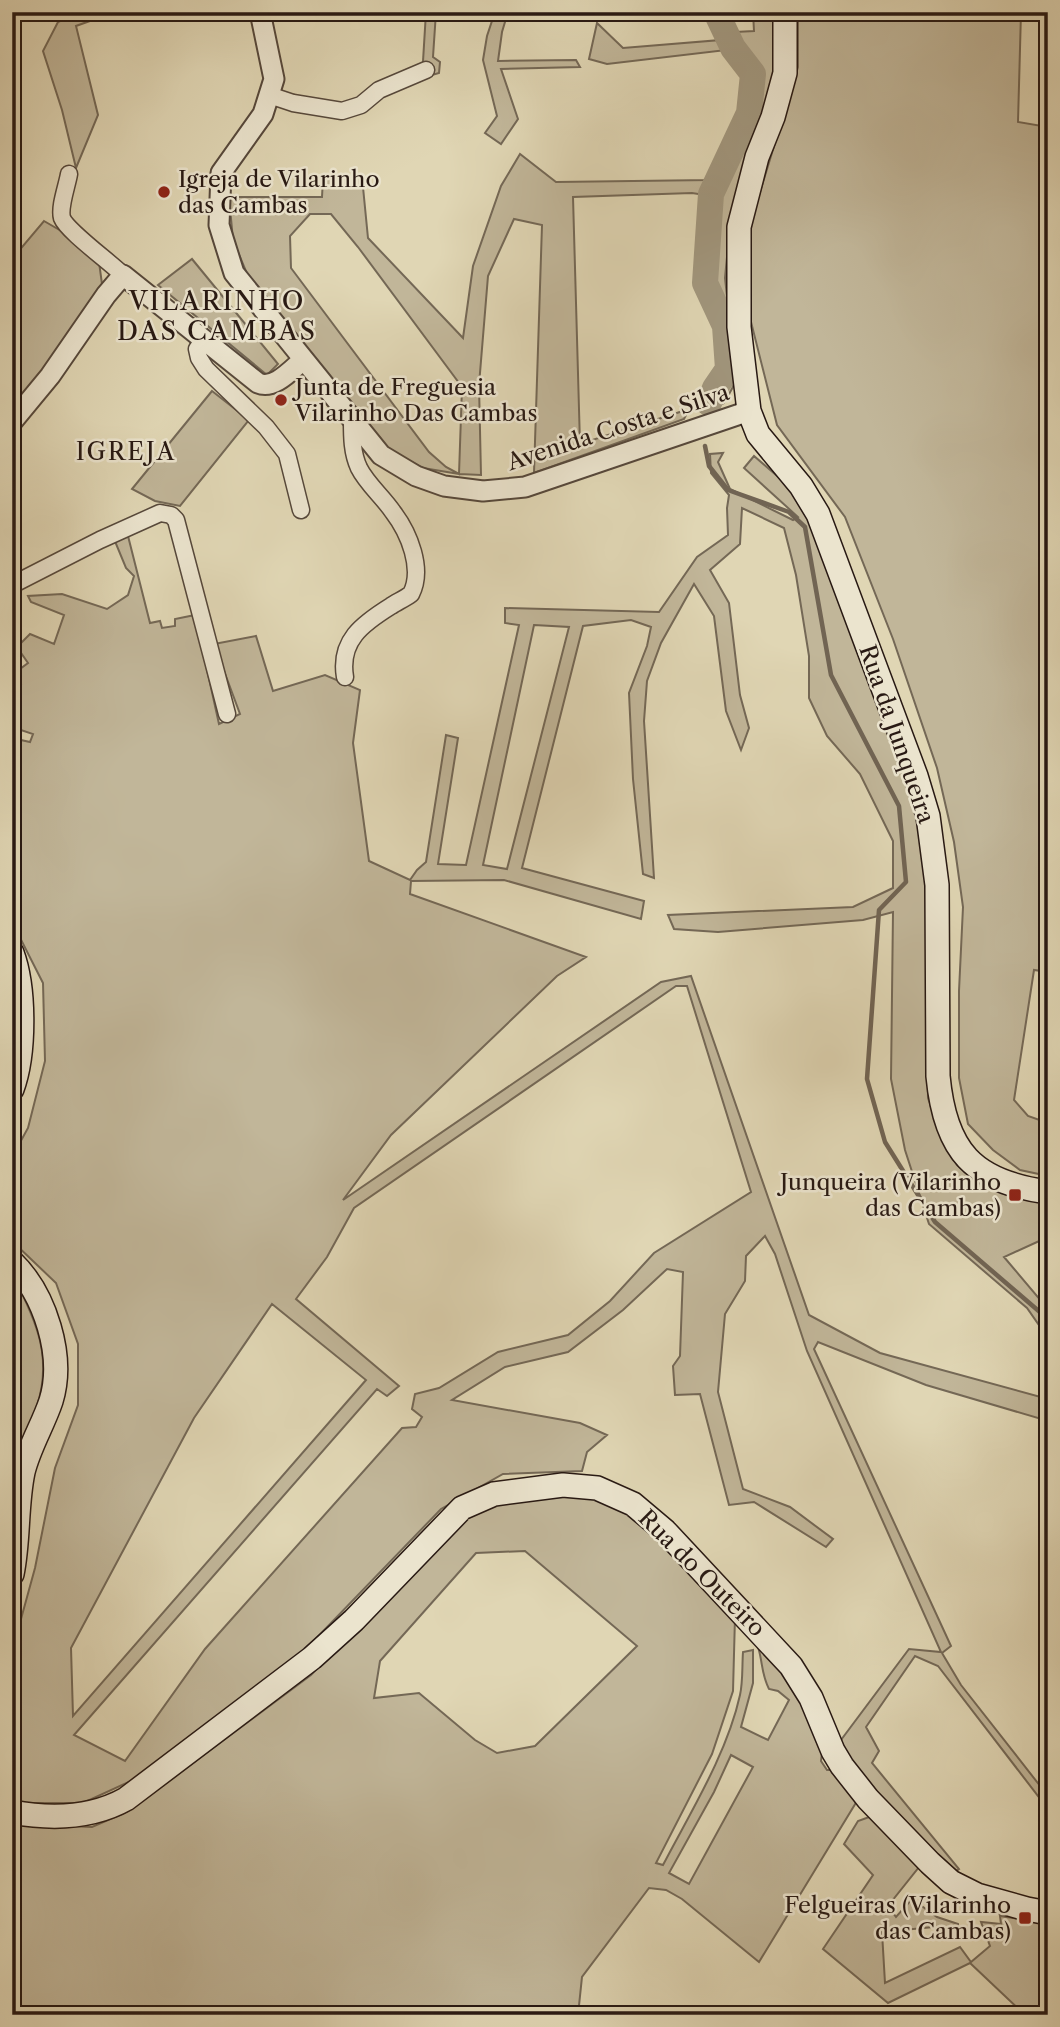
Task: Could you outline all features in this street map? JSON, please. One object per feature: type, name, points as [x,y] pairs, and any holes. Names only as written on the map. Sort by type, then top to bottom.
[{"type":"main road","name":"Rua da Junqueira","points":[[785,12],[785,73],[773,117],[757,158],[738,228],[739,327],[749,411],[758,434],[801,486],[818,514],[916,776],[928,816],[937,885],[938,1076],[941,1107],[948,1126],[962,1152],[980,1170],[1006,1183],[1048,1192]]},
{"type":"main road","points":[[12,953],[20,989],[20,1028],[18,1066],[12,1089]]},
{"type":"main road","points":[[12,1262],[33,1286],[43,1313],[51,1340],[55,1381],[51,1400],[23,1471],[12,1574]]},
{"type":"main road","name":"Rua do Outeiro","points":[[12,1812],[52,1816],[113,1807],[312,1658],[354,1620],[462,1508],[476,1500],[512,1490],[580,1486],[610,1492],[644,1512],[769,1640],[802,1681],[842,1766],[868,1800],[941,1874],[962,1888],[993,1900],[1048,1913]]},
{"type":"street","points":[[260,12],[274,79],[269,95],[293,103],[342,111],[361,105],[379,90],[426,70]]},
{"type":"street","name":"Avenida Costa e Silva","points":[[269,95],[262,114],[221,173],[219,225],[234,273],[381,455],[416,476],[444,486],[483,491],[525,487],[749,411]]},
{"type":"street","points":[[69,174],[61,216],[67,226],[123,275],[263,385],[274,383],[303,360]]},
{"type":"street","points":[[12,422],[50,376],[123,275]]},
{"type":"street","points":[[204,339],[197,349],[206,369],[265,427],[288,454],[301,510]]},
{"type":"street","points":[[345,677],[343,659],[349,642],[375,618],[411,594],[416,576],[414,556],[405,531],[355,459],[352,420]]},
{"type":"street","points":[[12,585],[112,534],[160,513],[171,515],[176,520],[227,714]]},
{"type":"shaded area","points":[[78,12],[115,12],[76,26],[98,115],[76,168],[62,110],[43,51],[58,22]]},
{"type":"shaded area","points":[[426,12],[436,12],[433,57],[440,62],[439,73],[422,78]]},
{"type":"shaded area","points":[[495,12],[508,12],[498,61],[576,60],[580,67],[501,69],[518,119],[501,144],[485,133],[497,116],[483,60]]},
{"type":"shaded area","points":[[709,12],[726,12],[735,32],[754,31],[753,12],[775,12],[775,64],[770,94],[731,215],[725,278],[735,369],[733,387],[724,403],[703,413],[698,410],[699,402],[714,384],[720,363],[712,310],[697,285],[705,195],[692,193],[573,197],[580,444],[683,411],[686,415],[684,419],[534,473],[542,225],[514,219],[488,276],[479,385],[481,475],[459,474],[423,468],[383,447],[250,281],[233,240],[229,197],[322,197],[323,178],[362,177],[368,238],[463,338],[473,266],[501,186],[520,154],[556,182],[710,180],[733,128],[744,93],[742,65],[726,50],[607,64],[589,59],[597,23],[623,48],[720,40]],"holes":[[[310,214],[331,214],[462,387],[459,474],[429,452],[291,268],[290,236]]]},
{"type":"shaded area","points":[[798,12],[1021,12],[1018,122],[1048,127],[1048,972],[1034,970],[1014,1100],[1028,1116],[1048,1123],[1048,1176],[1020,1170],[993,1150],[968,1124],[959,1078],[963,907],[954,842],[937,768],[893,639],[845,517],[777,425],[749,314],[750,225],[798,67]]},
{"type":"shaded area","points":[[44,221],[63,232],[99,262],[102,284],[80,322],[12,410],[12,259]]},
{"type":"shaded area","points":[[192,259],[278,364],[267,375],[158,285]]},
{"type":"shaded area","points":[[212,391],[249,420],[180,506],[155,501],[132,489]]},
{"type":"shaded area","points":[[723,453],[718,462],[730,489],[793,520],[798,517],[744,468],[754,456],[783,481],[814,518],[915,794],[926,861],[928,1098],[942,1138],[957,1165],[981,1185],[1019,1198],[1048,1201],[1048,1237],[1004,1257],[1048,1309],[1048,1338],[1027,1308],[929,1224],[905,1150],[891,1079],[893,912],[863,920],[718,932],[674,929],[668,915],[853,907],[893,888],[893,841],[860,774],[827,736],[809,698],[809,656],[796,575],[784,528],[742,508],[740,544],[710,570],[729,603],[740,695],[749,728],[741,750],[726,711],[714,616],[694,584],[661,643],[647,681],[644,721],[654,878],[643,874],[633,779],[629,693],[647,646],[651,627],[631,620],[583,626],[522,868],[644,901],[641,919],[504,880],[411,881],[410,894],[586,957],[557,976],[391,1135],[343,1200],[661,982],[691,976],[809,1315],[880,1353],[1048,1399],[1048,1421],[926,1385],[818,1342],[814,1349],[951,1646],[942,1653],[961,1685],[1048,1796],[1048,1809],[938,1666],[915,1656],[866,1727],[879,1751],[872,1763],[959,1869],[954,1873],[853,1769],[838,1744],[909,1649],[941,1652],[807,1351],[775,1254],[765,1236],[746,1256],[745,1281],[725,1314],[718,1392],[743,1489],[790,1507],[833,1539],[826,1547],[754,1502],[729,1505],[700,1394],[675,1395],[673,1366],[680,1356],[683,1272],[667,1269],[623,1310],[568,1352],[505,1367],[452,1400],[580,1423],[607,1435],[587,1452],[582,1471],[503,1474],[441,1509],[305,1650],[202,1732],[131,1781],[83,1803],[12,1801],[12,1628],[21,1619],[35,1568],[55,1468],[78,1405],[78,1344],[56,1283],[12,1241],[12,1157],[28,1128],[45,1061],[43,983],[12,922],[12,738],[30,742],[33,734],[12,727],[12,701],[21,685],[12,675],[28,663],[17,647],[30,634],[54,644],[64,615],[31,602],[28,596],[62,594],[107,609],[128,595],[134,576],[126,568],[114,539],[127,532],[150,623],[160,621],[162,628],[175,626],[175,619],[195,615],[219,724],[240,714],[214,644],[256,636],[273,691],[325,675],[360,690],[353,743],[369,861],[410,880],[426,862],[446,735],[458,738],[438,864],[466,865],[519,625],[505,623],[505,608],[659,612],[697,557],[728,535],[729,495],[711,473],[710,454]],"holes":[[[534,625],[569,627],[507,869],[483,865]],[[676,986],[687,986],[751,1192],[654,1253],[610,1301],[568,1335],[498,1352],[439,1388],[415,1394],[412,1409],[422,1417],[416,1427],[402,1428],[205,1649],[125,1761],[74,1735],[377,1389],[387,1396],[399,1386],[296,1299],[327,1257],[354,1208]],[[272,1304],[366,1380],[73,1716],[71,1648],[194,1418]]]},
{"type":"shaded area","points":[[12,1274],[35,1325],[43,1359],[43,1376],[34,1414],[18,1448],[12,1469]]},
{"type":"shaded area","points":[[582,1493],[624,1507],[735,1617],[733,1691],[712,1754],[656,1863],[663,1865],[717,1761],[740,1695],[743,1652],[753,1650],[753,1683],[741,1727],[768,1740],[789,1700],[778,1691],[769,1689],[758,1647],[760,1642],[783,1668],[823,1745],[821,1761],[827,1770],[835,1770],[857,1801],[759,1962],[682,1899],[666,1890],[649,1888],[582,1977],[578,2015],[12,2015],[12,1821],[92,1827],[127,1812],[311,1675],[462,1518],[514,1499]],"holes":[[[525,1551],[637,1646],[535,1746],[497,1753],[475,1740],[419,1693],[374,1698],[380,1661],[476,1553]],[[731,1755],[753,1767],[689,1884],[669,1873],[714,1792]]]},
{"type":"shaded area","points":[[872,1816],[919,1867],[888,1906],[896,1917],[912,1899],[937,1917],[958,1924],[958,1937],[942,1937],[934,1927],[882,1932],[885,1983],[960,1947],[971,1962],[990,1946],[981,1922],[1001,1924],[1000,1916],[1048,1923],[1047,1953],[1041,1954],[1040,1978],[1048,1985],[1048,2015],[1025,2015],[970,1963],[888,2003],[823,1949],[873,1875],[844,1844],[858,1821]]},
{"type":"waterway","points":[[709,403],[728,369],[725,326],[705,283],[711,194],[749,113],[753,74],[733,48],[716,12]]},
{"type":"waterway","points":[[705,446],[709,466],[728,490],[789,512],[805,527],[831,675],[899,806],[906,882],[879,910],[867,1079],[885,1142],[935,1222],[1041,1313],[1048,1322]]},
{"type":"place","name":"Igreja de Vilarinho das Cambas","points":[[164,192]]},
{"type":"place","name":"Junta de Freguesia Vilarinho Das Cambas","points":[[281,400]]},
{"type":"place","name":"Junqueira (Vilarinho das Cambas)","points":[[1015,1195]]},
{"type":"place","name":"Felgueiras (Vilarinho das Cambas)","points":[[1025,1918]]},
{"type":"district","name":"VILARINHO DAS CAMBAS","points":[[217,316]]},
{"type":"district","name":"IGREJA","points":[[126,451]]}]
